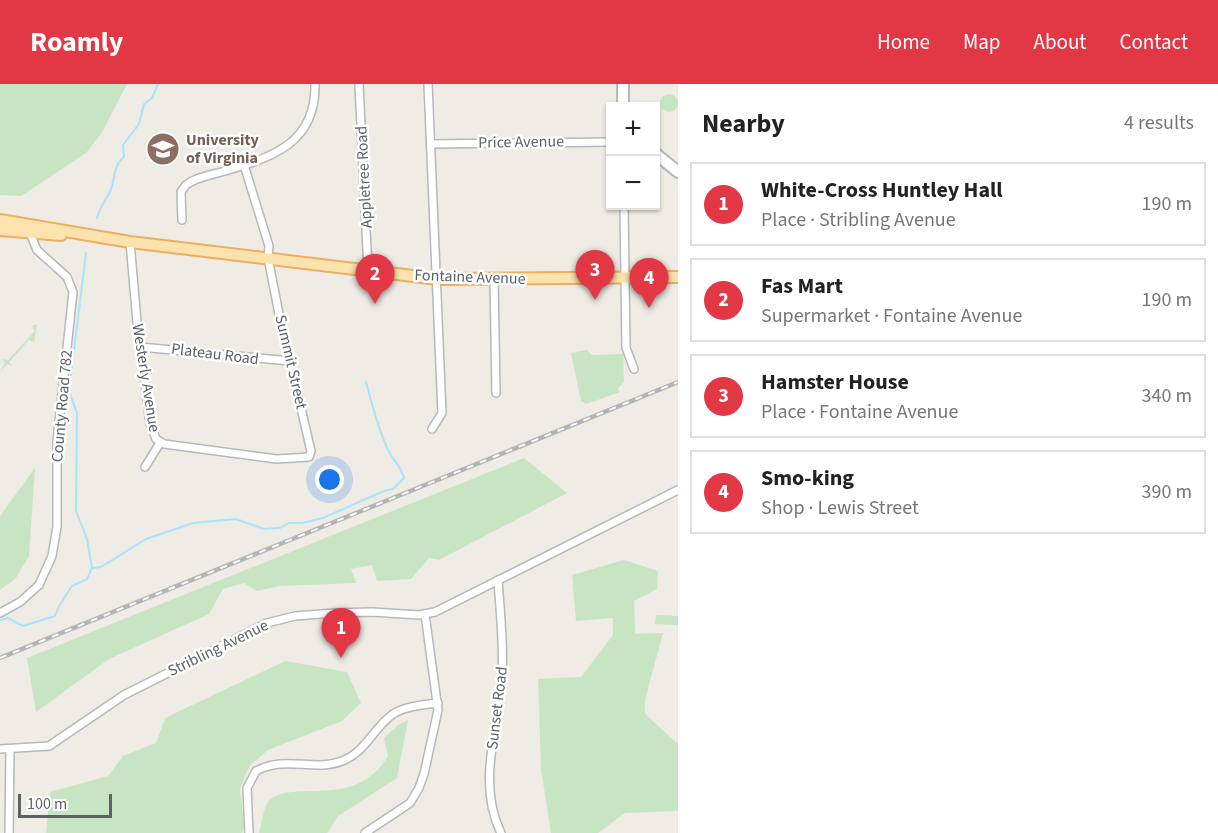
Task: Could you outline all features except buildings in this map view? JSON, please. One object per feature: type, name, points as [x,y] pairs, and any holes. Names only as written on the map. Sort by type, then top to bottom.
[{"type":"main road","points":[[623,84],[623,102]]},
{"type":"main road","points":[[658,156],[678,172]]},
{"type":"main road","name":"Fontaine Avenue","points":[[0,220],[125,241]]},
{"type":"main road","name":"Fontaine Avenue","points":[[0,230],[125,241],[438,279],[678,277]]},
{"type":"street","points":[[182,220],[181,192],[186,185],[283,148],[306,127],[314,109],[315,84]]},
{"type":"street","name":"Appletree Road","points":[[359,84],[368,271]]},
{"type":"street","points":[[428,84],[442,413],[432,429]]},
{"type":"street","name":"Price Avenue","points":[[431,144],[606,142]]},
{"type":"street","name":"Summit Street","points":[[243,165],[269,246],[268,258],[311,451],[309,457],[301,460]]},
{"type":"street","points":[[624,210],[626,348],[634,369]]},
{"type":"street","name":"County Road 782","points":[[0,613],[35,590],[46,575],[55,543],[57,441],[73,300],[67,276],[37,250],[30,233]]},
{"type":"street","name":"Westerly Avenue","points":[[125,241],[153,435],[160,443],[277,459],[301,460]]},
{"type":"street","points":[[494,279],[496,393]]},
{"type":"street","name":"Plateau Road","points":[[141,347],[290,361]]},
{"type":"street","points":[[145,467],[160,443]]},
{"type":"street","name":"Stribling Avenue","points":[[0,749],[49,746],[124,695],[267,623],[295,616],[335,613],[425,615],[435,612],[678,489]]},
{"type":"street","name":"Sunset Road","points":[[498,580],[502,670],[489,783],[491,807],[501,833]]},
{"type":"street","points":[[365,833],[401,811],[415,796],[424,774],[438,703],[425,615]]},
{"type":"street","points":[[249,833],[247,788],[256,771],[276,762],[338,762],[353,757],[390,716],[399,710],[438,703]]},
{"type":"street","points":[[9,833],[10,749]]},
{"type":"green space","points":[[0,84],[127,84],[101,134],[86,153],[21,196],[0,195]]},
{"type":"green space","points":[[669,94],[677,100],[675,109],[669,112],[663,109],[660,103],[663,97]]},
{"type":"green space","points":[[37,324],[34,342],[29,340],[9,362],[12,366],[7,364],[0,372],[5,363],[2,359],[8,360],[35,331],[32,326]]},
{"type":"green space","points":[[587,350],[592,355],[623,354],[624,382],[618,388],[620,392],[586,404],[581,401],[571,353]]},
{"type":"green space","points":[[524,458],[567,493],[439,560],[429,558],[411,579],[377,581],[372,565],[351,569],[356,583],[279,586],[257,591],[244,583],[223,589],[209,614],[109,659],[36,712],[27,658]]},
{"type":"green space","points":[[35,468],[29,556],[16,578],[0,590],[0,516]]},
{"type":"green space","points":[[624,560],[658,571],[657,589],[634,601],[635,634],[663,633],[645,700],[645,714],[678,744],[678,811],[625,813],[598,833],[551,833],[541,769],[538,679],[581,677],[613,635],[613,618],[576,621],[572,575]]},
{"type":"green space","points":[[656,615],[678,616],[678,625],[655,624]]},
{"type":"green space","points":[[285,661],[347,672],[361,703],[342,721],[268,750],[250,765],[240,788],[244,827],[242,833],[46,833],[50,792],[108,776],[123,756],[156,743],[165,718]]},
{"type":"green space","points":[[408,720],[397,778],[338,816],[327,833],[259,833],[266,805],[278,795],[341,789],[358,783],[374,773],[388,756],[384,738],[398,725]]},
{"type":"waterway","points":[[97,218],[110,192],[118,164],[124,157],[123,145],[139,124],[144,104],[152,98],[158,84]]},
{"type":"waterway","points":[[0,620],[8,618],[23,626],[55,616],[72,586],[87,579],[92,568],[87,539],[76,511],[77,413],[69,391],[86,253]]},
{"type":"waterway","points":[[92,568],[101,567],[146,539],[193,523],[236,519],[264,529],[280,528],[289,523],[302,523],[323,518],[393,489],[404,478],[384,442],[366,382]]},
{"type":"railway","points":[[0,658],[678,382]]},
{"type":"place","name":"University of Virginia","points":[[163,149]]},
{"type":"place","name":"Hamster House","points":[[595,300]]},
{"type":"place","name":"Fas Mart","points":[[375,304]]},
{"type":"place","name":"Smo-king","points":[[649,308]]},
{"type":"place","name":"White-Cross Huntley Hall","points":[[341,658]]}]
